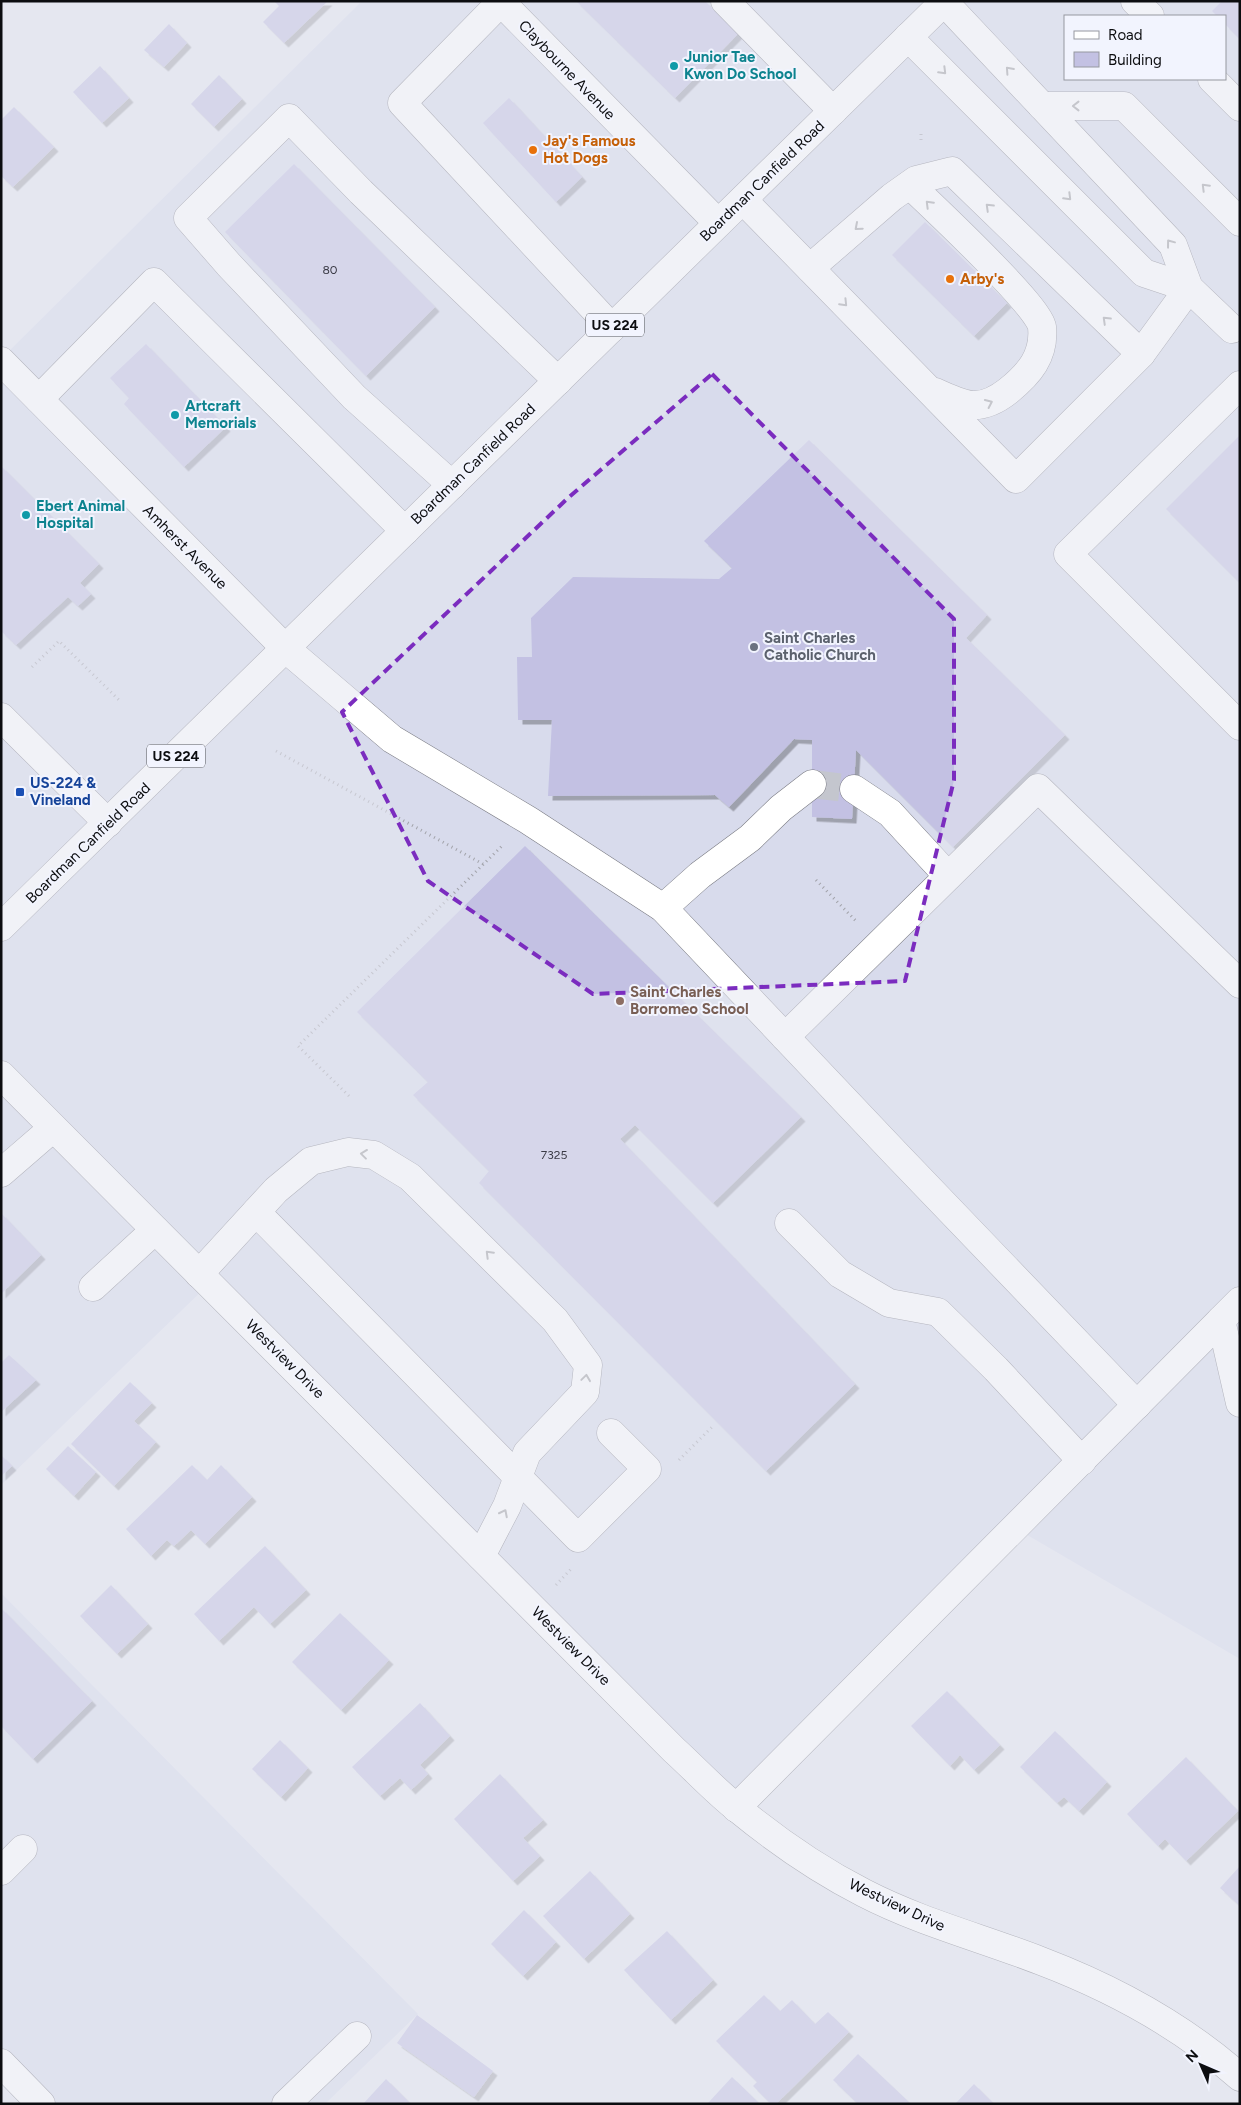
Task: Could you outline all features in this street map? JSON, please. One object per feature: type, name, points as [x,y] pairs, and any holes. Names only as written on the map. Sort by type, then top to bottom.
[{"type":"street","points":[[725,1],[833,111]]},
{"type":"street","points":[[1135,1],[1149,15]]},
{"type":"street","points":[[500,2],[402,102],[612,328]]},
{"type":"street","name":"Claybourne Avenue","points":[[500,2],[718,223]]},
{"type":"street","points":[[944,2],[1173,245],[1189,288]]},
{"type":"street","name":"Boardman Canfield Road","points":[[1,927],[944,2]]},
{"type":"street","points":[[908,37],[1144,273],[1189,288],[1237,330]]},
{"type":"street","points":[[1213,80],[1240,107]]},
{"type":"street","points":[[1042,106],[1124,106],[1240,222]]},
{"type":"street","points":[[452,485],[354,397],[229,265],[188,218],[289,118],[361,192],[558,381]]},
{"type":"street","points":[[810,268],[892,197],[916,180],[952,172],[1141,354]]},
{"type":"street","points":[[910,185],[1022,296],[1042,325],[1040,353],[1024,378],[1000,398],[981,406],[955,402],[927,388]]},
{"type":"street","points":[[743,200],[1016,479],[1141,354],[1189,288]]},
{"type":"street","points":[[39,399],[154,282],[405,531]]},
{"type":"street","name":"Amherst Avenue","points":[[1,361],[285,648],[392,739],[528,820],[663,908],[1137,1405]]},
{"type":"street","points":[[1240,385],[1068,554],[1240,726]]},
{"type":"street","points":[[1,717],[108,823]]},
{"type":"street","points":[[663,908],[700,875],[750,838],[781,808],[812,784]]},
{"type":"street","points":[[784,1037],[1038,788],[1240,984]]},
{"type":"street","points":[[854,789],[890,813],[948,876]]},
{"type":"street","name":"Westview Drive","points":[[1,1075],[674,1750],[736,1808],[789,1848],[864,1893],[930,1922],[1040,1961],[1091,1982],[1158,2017],[1220,2059],[1240,2076]]},
{"type":"street","points":[[1,1173],[53,1128]]},
{"type":"street","points":[[199,1274],[276,1190],[311,1161],[348,1152],[374,1155],[410,1177],[548,1313],[588,1365],[585,1392],[527,1453],[507,1506],[481,1556]]},
{"type":"street","points":[[256,1212],[578,1538],[647,1469],[611,1433]]},
{"type":"street","points":[[789,1223],[840,1274],[889,1303],[938,1312],[996,1368],[1082,1461]]},
{"type":"street","points":[[93,1287],[155,1230]]},
{"type":"street","points":[[736,1808],[1240,1301]]},
{"type":"street","points":[[1221,1320],[1240,1403]]},
{"type":"street","points":[[1,1871],[23,1850]]},
{"type":"street","points":[[286,2104],[357,2036]]},
{"type":"street","points":[[1,2063],[41,2104]]},
{"type":"path","points":[[32,667],[59,641],[120,701]]},
{"type":"path","points":[[276,751],[483,864]]},
{"type":"path","points":[[349,1096],[298,1046],[528,820]]},
{"type":"path","points":[[816,880],[879,944]]},
{"type":"highlighted area","points":[[712,374],[954,619],[954,780],[905,981],[593,994],[428,881],[342,712],[568,498]]},
{"type":"shaded area","name":"Saint Charles Borromeo School","points":[[362,1],[1240,1],[1240,1659],[1015,1528],[736,1808],[209,1284],[1,1485],[1,359]]},
{"type":"shaded area","points":[[1,1593],[418,2014],[325,2104],[41,2104],[1,2063]]},
{"type":"building","points":[[274,1],[328,1],[284,43],[263,22],[279,6]]},
{"type":"building","name":"Junior Tae Kwon Do School","points":[[576,1],[705,1],[738,34],[675,98]]},
{"type":"building","points":[[1222,1],[1240,1],[1240,39],[1226,25],[1226,15],[1216,15],[1212,11]]},
{"type":"building","points":[[169,24],[187,43],[164,67],[144,50]]},
{"type":"building","points":[[100,66],[129,98],[102,123],[73,92]]},
{"type":"building","points":[[219,75],[242,99],[214,127],[191,104]]},
{"type":"building","name":"Jay's Famous Hot Dogs","points":[[509,98],[582,177],[556,202],[483,123]]},
{"type":"building","points":[[14,107],[54,147],[13,187],[1,176],[1,120]]},
{"type":"building","points":[[294,164],[435,307],[366,376],[225,232]]},
{"type":"building","name":"Arby's","points":[[925,222],[1007,303],[974,336],[892,255]]},
{"type":"building","name":"Artcraft Memorials","points":[[146,344],[226,427],[184,467],[124,404],[129,398],[110,378]]},
{"type":"building","points":[[1240,435],[1240,583],[1166,509]]},
{"type":"building","name":"Saint Charles Catholic Church","points":[[809,440],[987,615],[966,638],[1065,735],[953,847],[856,750],[852,819],[812,817],[812,740],[794,739],[729,807],[715,795],[548,796],[552,720],[518,720],[517,657],[532,657],[531,618],[573,577],[719,579],[732,568],[704,541]]},
{"type":"building","name":"Ebert Animal Hospital","points":[[1,466],[99,564],[80,583],[91,594],[78,606],[68,597],[16,645],[1,631]]},
{"type":"building","points":[[525,846],[801,1117],[713,1203],[635,1125],[620,1139],[855,1384],[766,1471],[479,1183],[489,1171],[413,1095],[428,1082],[357,1012]]},
{"type":"building","points":[[1,1213],[41,1255],[1,1294]]},
{"type":"building","points":[[9,1355],[36,1380],[1,1412],[1,1363]]},
{"type":"building","points":[[130,1382],[152,1403],[134,1421],[156,1442],[114,1486],[71,1444]]},
{"type":"building","points":[[68,1446],[96,1472],[74,1496],[46,1469]]},
{"type":"building","points":[[1,1455],[12,1466],[1,1476]]},
{"type":"building","points":[[192,1465],[207,1480],[221,1465],[252,1497],[205,1544],[191,1530],[174,1546],[167,1540],[151,1556],[126,1529]]},
{"type":"building","points":[[265,1546],[306,1590],[270,1624],[254,1607],[219,1641],[194,1614]]},
{"type":"building","points":[[111,1585],[148,1624],[117,1654],[80,1616]]},
{"type":"building","points":[[1,1608],[92,1701],[33,1759],[1,1726]]},
{"type":"building","points":[[340,1613],[389,1660],[341,1710],[292,1662]]},
{"type":"building","points":[[947,1691],[1000,1745],[974,1770],[960,1755],[950,1766],[911,1726]]},
{"type":"building","points":[[420,1703],[450,1736],[420,1765],[428,1774],[411,1790],[400,1778],[380,1796],[352,1767]]},
{"type":"building","points":[[1055,1731],[1107,1782],[1079,1811],[1064,1797],[1057,1803],[1020,1767]]},
{"type":"building","points":[[280,1740],[308,1768],[281,1797],[252,1769]]},
{"type":"building","points":[[1186,1757],[1238,1811],[1186,1861],[1165,1839],[1158,1846],[1127,1814]]},
{"type":"building","points":[[500,1774],[543,1820],[523,1838],[540,1856],[513,1881],[454,1819]]},
{"type":"building","points":[[1240,1866],[1240,1906],[1220,1888]]},
{"type":"building","points":[[590,1871],[630,1914],[584,1959],[543,1916]]},
{"type":"building","points":[[524,1910],[556,1942],[523,1976],[491,1944]]},
{"type":"building","points":[[667,1931],[713,1980],[671,2020],[624,1970]]},
{"type":"building","points":[[764,1995],[780,2011],[792,2000],[815,2024],[828,2012],[849,2032],[776,2104],[771,2104],[753,2086],[757,2082],[716,2041]]},
{"type":"building","points":[[417,2015],[493,2071],[474,2097],[397,2043]]},
{"type":"building","points":[[858,2054],[911,2104],[858,2104],[833,2080]]},
{"type":"building","points":[[732,2077],[760,2104],[708,2103]]},
{"type":"building","points":[[386,2079],[411,2104],[363,2104]]},
{"type":"building","points":[[974,2084],[994,2104],[955,2104]]},
{"type":"tunnel","points":[[812,784],[854,789]]},
{"type":"place","name":"Junior Tae Kwon Do School","points":[[674,66]]},
{"type":"place","name":"Jay's Famous Hot Dogs","points":[[533,150]]},
{"type":"place","name":"Arby's","points":[[950,279]]},
{"type":"place","name":"Artcraft Memorials","points":[[175,415]]},
{"type":"place","name":"Ebert Animal Hospital","points":[[26,515]]},
{"type":"place","name":"Saint Charles Catholic Church","points":[[754,647]]},
{"type":"place","name":"US-224 & Vineland","points":[[20,792]]},
{"type":"place","name":"Saint Charles Borromeo School","points":[[620,1001]]}]
